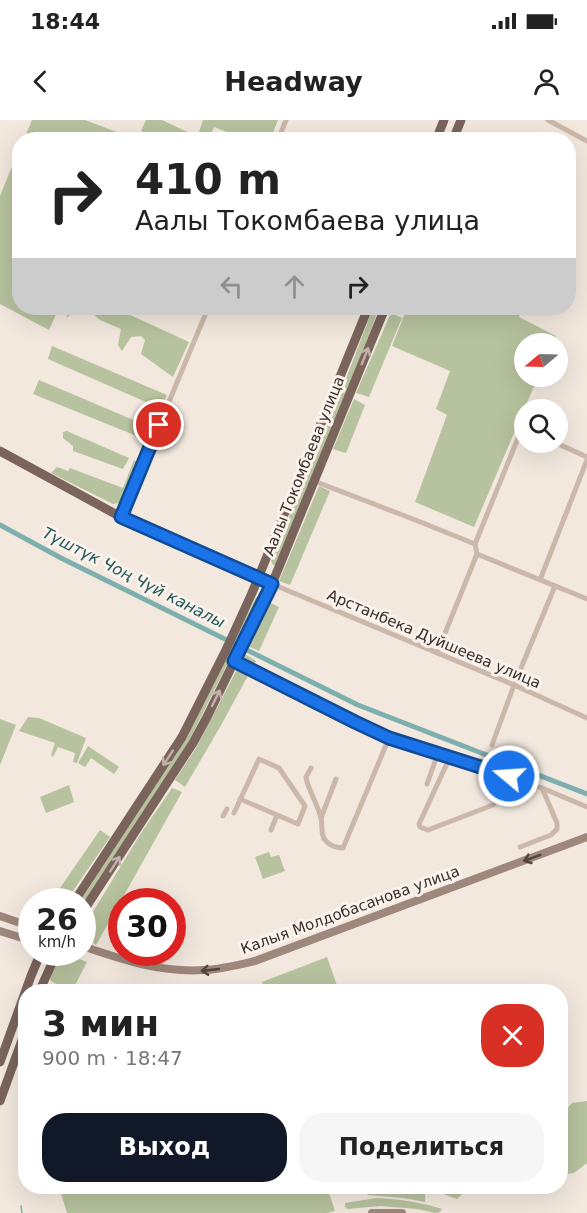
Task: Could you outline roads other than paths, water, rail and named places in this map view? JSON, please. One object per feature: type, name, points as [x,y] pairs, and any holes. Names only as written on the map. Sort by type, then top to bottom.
[{"type":"main road","name":"Аалы Токомбаева улица","points":[[83,888],[182,737],[225,652],[259,577],[365,315]]},
{"type":"main road","name":"Аалы Токомбаева улица","points":[[96,892],[193,743],[244,641],[272,584],[382,315]]},
{"type":"main road","points":[[0,451],[121,517],[272,584]]},
{"type":"main road","points":[[28,984],[35,966]]},
{"type":"main road","points":[[43,984],[51,966]]},
{"type":"main road","points":[[0,1062],[18,1012]]},
{"type":"main road","points":[[0,1101],[18,1051]]},
{"type":"street","points":[[548,120],[570,132]]},
{"type":"street","points":[[121,517],[205,315]]},
{"type":"street","points":[[437,653],[477,554],[475,544],[514,448]]},
{"type":"street","points":[[540,580],[587,458],[568,449]]},
{"type":"street","points":[[314,481],[475,544]]},
{"type":"street","points":[[477,554],[587,599]]},
{"type":"street","name":"Арстанбека Дуйшеева улица","points":[[272,584],[587,717]]},
{"type":"street","points":[[492,745],[555,586]]},
{"type":"street","points":[[235,659],[389,738],[509,776],[587,807]]},
{"type":"street","points":[[311,768],[306,782],[321,818],[324,838],[339,848],[343,848],[389,738]]},
{"type":"street","points":[[427,784],[438,753]]},
{"type":"street","points":[[450,757],[419,824],[423,829],[428,830],[496,802],[509,776]]},
{"type":"street","points":[[234,813],[240,799],[259,759],[279,768],[305,806],[298,824],[240,799]]},
{"type":"street","points":[[321,818],[336,779]]},
{"type":"street","points":[[520,847],[551,835],[557,829],[557,823],[542,788]]},
{"type":"street","points":[[223,816],[227,809]]},
{"type":"street","points":[[271,830],[277,815]]},
{"type":"street","name":"Калыя Молдобасанова улица","points":[[96,951],[124,960],[179,971],[207,970],[238,965],[255,961],[587,837]]},
{"type":"street","points":[[0,916],[18,922]]},
{"type":"street","points":[[0,931],[18,937]]},
{"type":"street","points":[[372,1213],[402,1213]]},
{"type":"waterway","name":"Түштүк Чоң Чүй каналы","points":[[0,525],[61,558],[358,705],[587,794]]},
{"type":"waterway","points":[[21,1206],[22,1213]]}]
